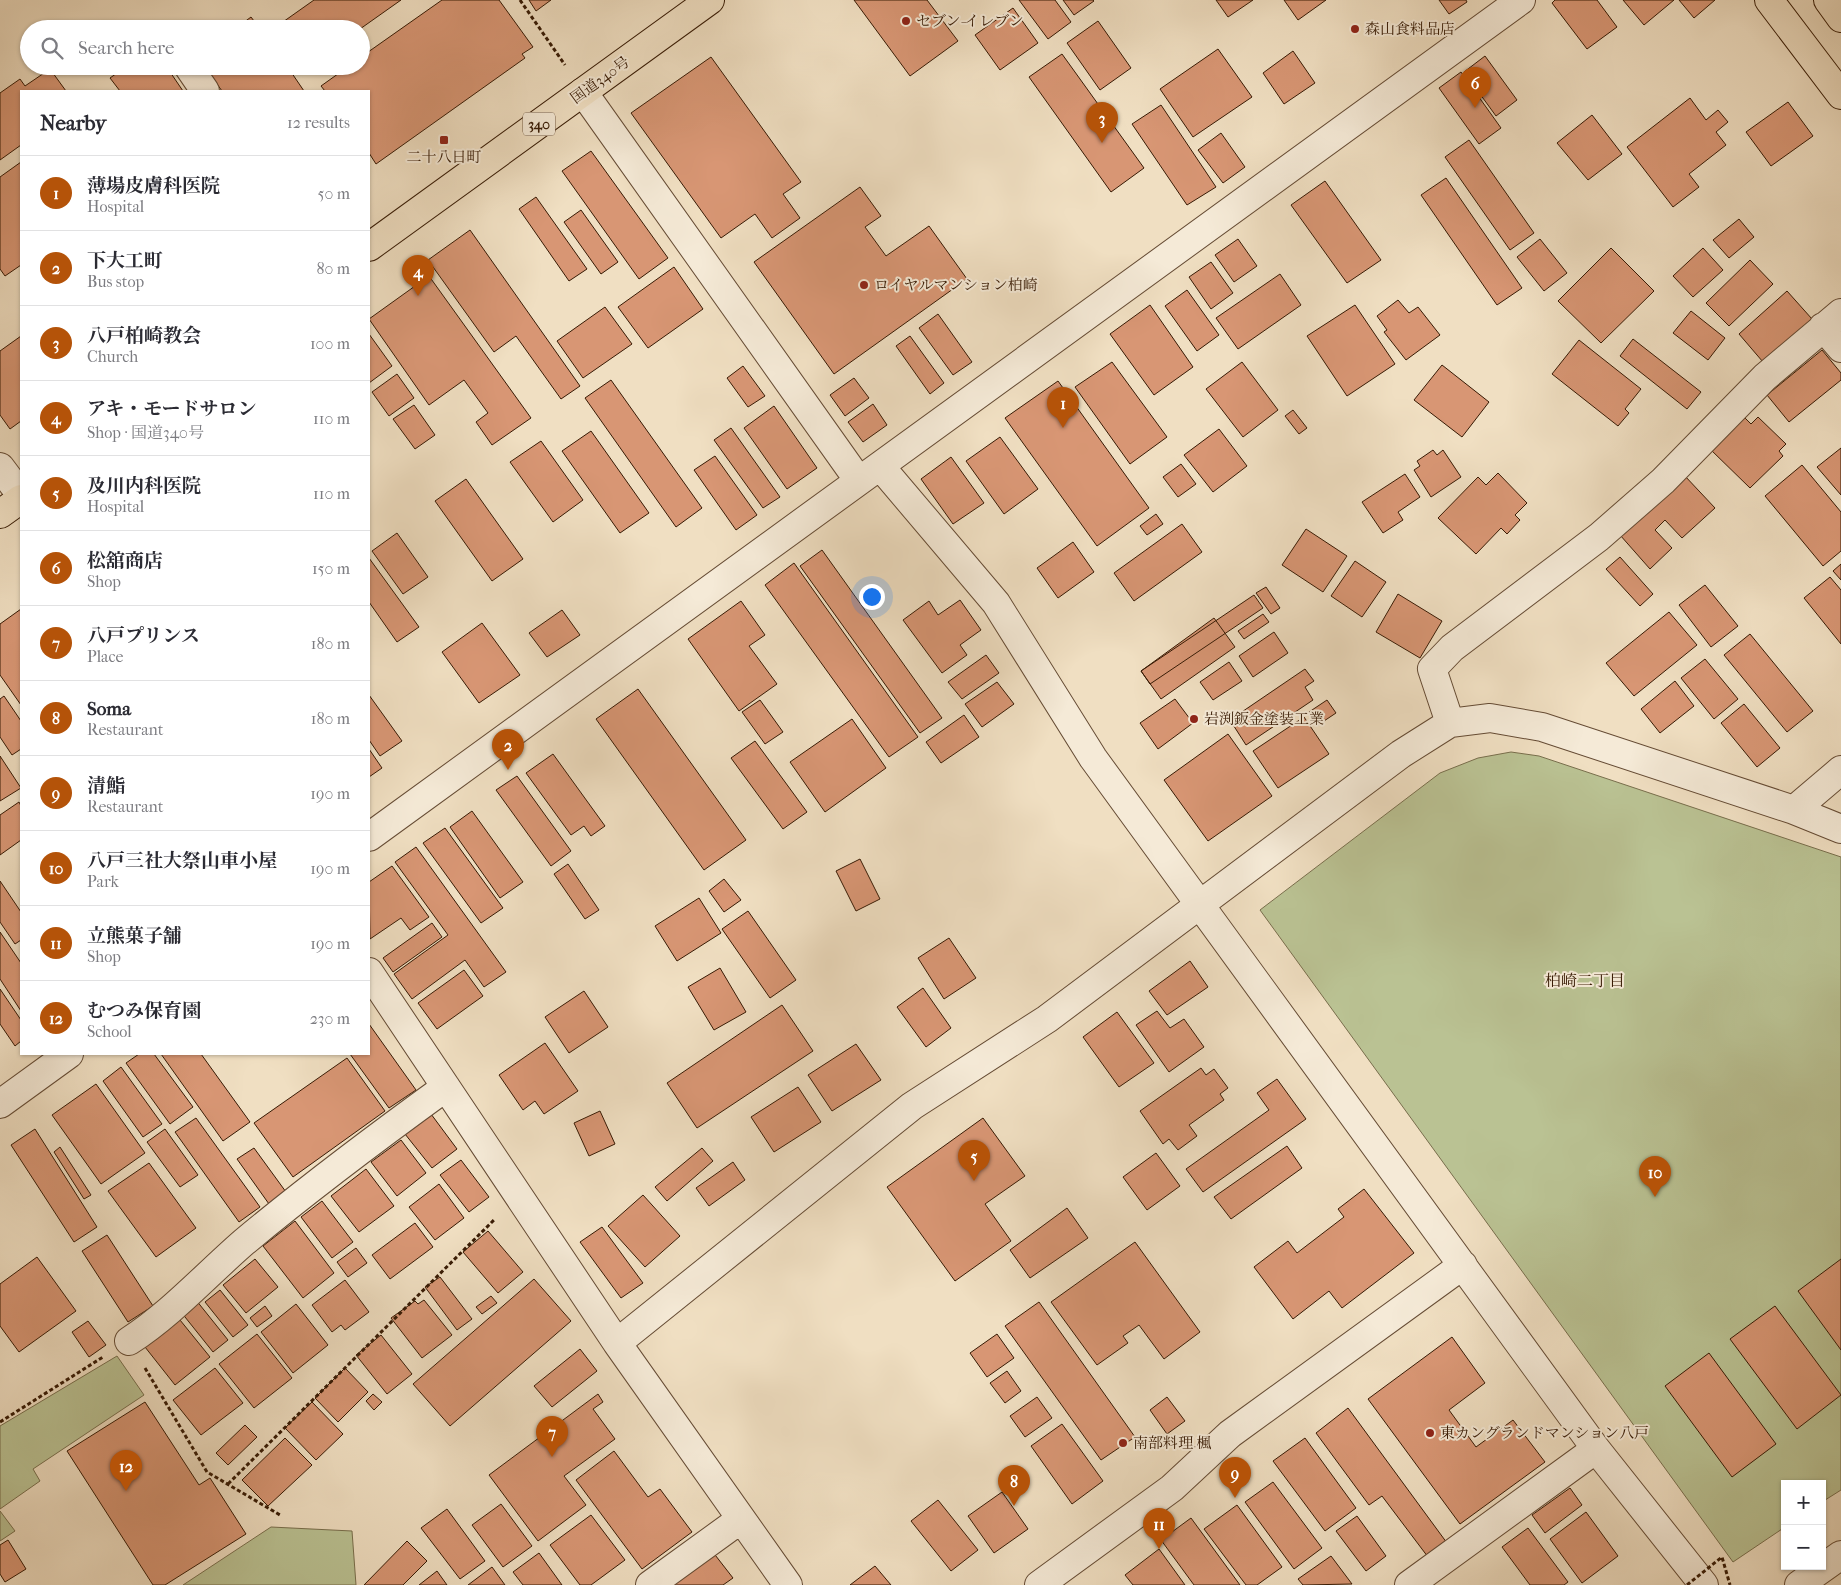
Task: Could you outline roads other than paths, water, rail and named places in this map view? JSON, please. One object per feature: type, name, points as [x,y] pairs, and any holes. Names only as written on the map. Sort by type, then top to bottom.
[{"type":"highway","name":"国道340号","points":[[370,246],[710,0]]},
{"type":"highway","points":[[1769,0],[1841,95]]},
{"type":"highway","points":[[1828,0],[1841,18]]},
{"type":"highway","points":[[0,514],[20,498]]},
{"type":"street","points":[[370,835],[1521,0]]},
{"type":"street","points":[[194,75],[204,90]]},
{"type":"street","points":[[584,92],[869,473],[996,603],[1093,758],[1596,1449],[1704,1585]]},
{"type":"street","points":[[1450,723],[1432,670],[1452,648],[1599,537],[1663,481],[1765,377],[1832,320],[1841,348]]},
{"type":"street","points":[[0,467],[20,496]]},
{"type":"street","points":[[617,1343],[912,1106],[1047,1019],[1401,754],[1450,723],[1490,718],[1542,727],[1794,810],[1841,829]]},
{"type":"street","points":[[1794,810],[1841,770]]},
{"type":"street","points":[[370,973],[617,1343],[788,1585]]},
{"type":"street","points":[[0,1104],[69,1055]]},
{"type":"street","points":[[129,1341],[146,1330],[227,1256],[310,1187],[446,1087]]},
{"type":"street","points":[[1039,1585],[1172,1488],[1230,1434],[1462,1265]]},
{"type":"street","points":[[1410,1585],[1596,1449]]},
{"type":"street","points":[[650,1585],[741,1518]]},
{"type":"street","points":[[1799,1585],[1841,1555]]},
{"type":"place","name":"セブン-イレブン","points":[[906,21]]},
{"type":"place","name":"森山食料品店","points":[[1355,29]]},
{"type":"place","name":"松舘商店","points":[[1475,108]]},
{"type":"place","name":"二十八日町","points":[[444,140]]},
{"type":"place","name":"八戸柏崎教会","points":[[1102,143]]},
{"type":"place","name":"ロイヤルマンション柏崎","points":[[864,285]]},
{"type":"place","name":"アキ・モードサロン","points":[[418,296]]},
{"type":"place","name":"薄場皮膚科医院","points":[[1063,428]]},
{"type":"place","name":"岩渕鈑金塗装工業","points":[[1194,719]]},
{"type":"place","name":"下大工町","points":[[508,770]]},
{"type":"place","name":"及川内科医院","points":[[974,1181]]},
{"type":"place","name":"八戸三社大祭山車小屋","points":[[1655,1197]]},
{"type":"place","name":"東カングランドマンション八戸","points":[[1430,1433]]},
{"type":"place","name":"南部料理 楓","points":[[1123,1443]]},
{"type":"place","name":"八戸プリンス","points":[[552,1457]]},
{"type":"place","name":"むつみ保育園","points":[[126,1491]]},
{"type":"place","name":"清鮨","points":[[1235,1498]]},
{"type":"place","name":"Soma","points":[[1014,1506]]},
{"type":"place","name":"立熊菓子舗","points":[[1159,1549]]},
{"type":"district","name":"柏崎二丁目","points":[[1585,980]]}]
